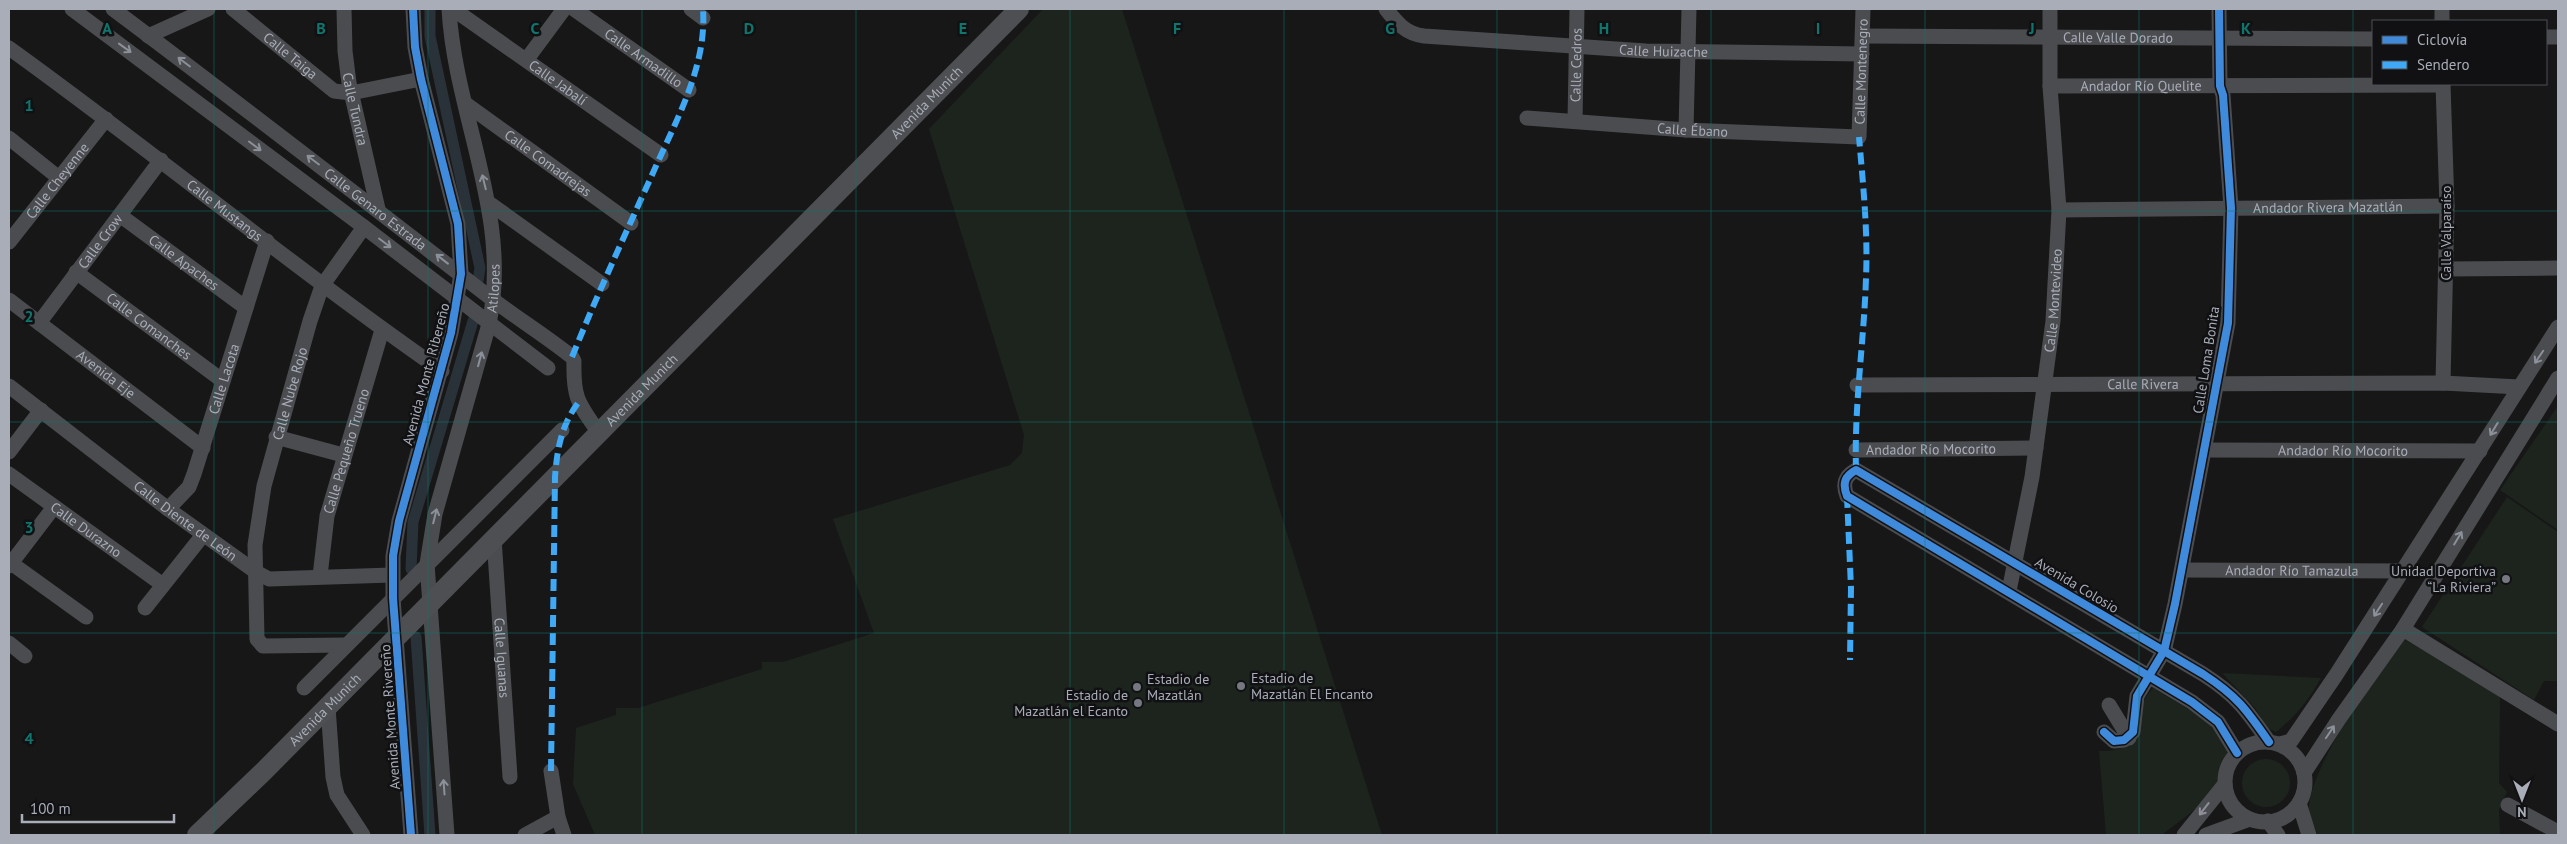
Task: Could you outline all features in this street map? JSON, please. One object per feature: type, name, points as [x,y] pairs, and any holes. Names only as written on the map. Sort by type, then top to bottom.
[{"type":"main road","name":"Avenida Munich","points":[[197,835],[263,772],[1019,9]]},
{"type":"street","name":"Calle Genaro Estrada","points":[[72,9],[364,227],[548,368]]},
{"type":"street","name":"Calle Genaro Estrada","points":[[113,9],[378,209],[494,300],[536,328],[572,357],[574,391],[578,403],[599,433]]},
{"type":"street","points":[[148,36],[208,9]]},
{"type":"street","name":"Calle Taiga","points":[[233,9],[331,90],[351,94]]},
{"type":"street","name":"Calle Tundra","points":[[344,9],[346,58],[351,94],[378,209]]},
{"type":"street","name":"Avenida Monte Ribereño","points":[[393,598],[392,575],[399,520],[442,372],[458,298],[461,274],[458,224],[421,79],[415,47],[413,9]]},
{"type":"street","name":"Calle Jabalí","points":[[451,9],[527,59],[661,155]]},
{"type":"street","name":"Atilopes","points":[[427,564],[435,514],[489,324],[494,300],[495,254],[489,203],[452,40],[451,9]]},
{"type":"street","points":[[527,59],[564,9]]},
{"type":"street","name":"Calle Armadillo","points":[[574,9],[689,90]]},
{"type":"street","name":"Calle Huizache","points":[[1386,9],[1402,28],[1412,34],[1690,52],[1862,54]]},
{"type":"street","name":"Calle Cedros","points":[[1575,122],[1577,9]]},
{"type":"street","points":[[1686,130],[1690,52],[1689,9]]},
{"type":"street","name":"Calle Montenegro","points":[[1859,137],[1863,9]]},
{"type":"street","name":"Calle Montevideo","points":[[2009,591],[2036,448],[2053,321],[2059,210],[2050,86],[2050,9]]},
{"type":"street","name":"Calle Loma Bonita","points":[[2164,651],[2182,570],[2215,384],[2228,323],[2231,208],[2223,94],[2220,86],[2219,9]]},
{"type":"street","name":"Calle Valle Dorado","points":[[1863,36],[2372,38]]},
{"type":"street","name":"Calle Mustangs","points":[[9,48],[161,160],[267,241],[322,286],[442,372]]},
{"type":"street","points":[[351,94],[421,79]]},
{"type":"street","name":"Andador Río Quelite","points":[[2050,86],[2372,85]]},
{"type":"street","name":"Calle Valparaíso","points":[[2443,85],[2447,206],[2443,383]]},
{"type":"street","name":"Calle Comadrejas","points":[[466,104],[631,222]]},
{"type":"street","name":"Calle Ébano","points":[[1527,118],[1686,130],[1859,137]]},
{"type":"street","name":"Calle Cheyenne","points":[[9,242],[14,227],[59,178],[106,119]]},
{"type":"street","points":[[9,138],[59,178]]},
{"type":"street","name":"Calle Crow","points":[[39,323],[161,160]]},
{"type":"street","points":[[489,203],[602,284]]},
{"type":"street","name":"Andador Rivera Mazatlán","points":[[2059,210],[2447,206]]},
{"type":"street","name":"Calle Apaches","points":[[120,216],[246,308]]},
{"type":"street","name":"Calle Nube Rojo","points":[[346,645],[263,646],[258,639],[255,545],[260,506],[276,437],[322,286],[364,227]]},
{"type":"street","name":"Calle Lacota","points":[[168,509],[189,487],[203,448],[267,241]]},
{"type":"street","points":[[2446,269],[2558,268]]},
{"type":"street","name":"Calle Comanches","points":[[76,272],[223,381]]},
{"type":"street","name":"Avenida Eje","points":[[9,300],[203,448]]},
{"type":"street","points":[[2250,819],[2232,805],[2225,784],[2228,767],[2237,753],[2257,742],[2291,741],[2403,571],[2558,327]]},
{"type":"street","name":"Calle Pequeño Trueno","points":[[320,576],[327,516],[343,455],[382,330]]},
{"type":"street","points":[[2304,773],[2339,719],[2403,628],[2558,378]]},
{"type":"street","name":"Calle Rivera","points":[[1857,385],[2443,383],[2519,387]]},
{"type":"street","name":"Calle Diente de León","points":[[9,386],[168,509],[256,572],[269,578],[392,575]]},
{"type":"street","points":[[2519,387],[2539,406]]},
{"type":"street","points":[[9,452],[41,410]]},
{"type":"street","points":[[304,688],[562,430]]},
{"type":"street","points":[[276,437],[343,455]]},
{"type":"street","name":"Andador Río Mocorito","points":[[1856,450],[2036,448]]},
{"type":"street","name":"Andador Río Mocorito","points":[[2204,450],[2480,451]]},
{"type":"street","name":"Avenida Colosio","points":[[2009,591],[1847,496],[1845,479],[1856,470],[2164,651],[2230,692],[2246,708],[2274,743]]},
{"type":"street","name":"Calle Durazno","points":[[9,474],[164,585]]},
{"type":"street","points":[[54,507],[10,564],[86,617]]},
{"type":"street","points":[[145,608],[203,535]]},
{"type":"street","name":"Calle Iguanas","points":[[494,538],[510,778]]},
{"type":"street","points":[[427,564],[447,835]]},
{"type":"street","name":"Andador Río Tamazula","points":[[2182,570],[2403,571]]},
{"type":"street","points":[[2009,591],[2192,702],[2218,722],[2237,753]]},
{"type":"street","name":"Avenida Monte Rivereño","points":[[393,598],[411,835]]},
{"type":"street","points":[[2403,628],[2558,724]]},
{"type":"street","points":[[9,643],[25,656]]},
{"type":"street","points":[[2104,732],[2114,741],[2128,738],[2133,732],[2136,720],[2137,696],[2164,651]]},
{"type":"street","points":[[2109,705],[2128,738]]},
{"type":"street","points":[[328,706],[337,795],[363,835]]},
{"type":"street","points":[[2206,835],[2250,819],[2268,821],[2286,816],[2299,803],[2305,784],[2300,761],[2291,751],[2274,743]]},
{"type":"street","points":[[551,771],[558,817],[564,835]]},
{"type":"street","points":[[2184,835],[2225,784]]},
{"type":"street","points":[[2299,803],[2309,835]]},
{"type":"street","points":[[2508,805],[2558,832]]},
{"type":"street","points":[[525,835],[558,817]]},
{"type":"street","points":[[2268,821],[2278,835]]},
{"type":"shaded area","points":[[1043,9],[1122,9],[1382,835],[595,835],[573,784],[576,728],[616,715],[616,708],[638,708],[762,669],[762,662],[783,662],[874,633],[833,519],[1010,465],[1022,453],[1024,435],[929,129]]},
{"type":"shaded area","points":[[2558,406],[2558,530],[2500,490]]},
{"type":"shaded area","name":"Unidad Deportiva “La Riviera”","points":[[2507,497],[2558,532],[2558,681],[2544,681],[2534,700],[2422,627]]},
{"type":"shaded area","points":[[2401,638],[2493,686],[2500,697],[2499,783],[2507,792],[2499,810],[2500,835],[2318,835],[2309,806],[2321,767],[2347,720]]},
{"type":"shaded area","points":[[2222,673],[2321,678],[2302,707],[2276,732],[2267,728],[2255,708]]},
{"type":"shaded area","points":[[2153,688],[2205,719],[2217,731],[2229,754],[2222,765],[2213,791],[2162,835],[2106,835],[2099,751],[2116,750],[2126,746],[2133,739],[2145,699]]},
{"type":"shaded area","points":[[2261,759],[2271,759],[2280,763],[2286,769],[2289,774],[2289,792],[2280,803],[2271,807],[2261,807],[2252,803],[2246,797],[2242,788],[2242,778],[2246,769],[2252,763]]},
{"type":"waterway","points":[[430,9],[430,36],[480,268],[478,281]]},
{"type":"waterway","points":[[411,569],[413,522],[473,321]]},
{"type":"waterway","points":[[416,637],[430,835]]},
{"type":"marked path","points":[[572,357],[688,94],[700,52],[703,31],[703,9]]},
{"type":"marked path","points":[[1856,470],[1856,422],[1865,302],[1866,260],[1865,208],[1859,137]]},
{"type":"marked path","points":[[551,771],[555,477],[561,438],[568,420],[578,403]]},
{"type":"marked path","points":[[1847,496],[1851,588],[1850,660]]},
{"type":"cycle path","points":[[411,835],[393,598],[393,556],[399,521],[451,333],[461,274],[458,224],[421,79],[415,47],[413,9]]},
{"type":"cycle path","points":[[2104,732],[2114,741],[2124,740],[2133,732],[2137,696],[2164,651],[2175,604],[2228,323],[2231,208],[2223,95],[2220,86],[2219,9]]},
{"type":"cycle path","points":[[2237,753],[2218,722],[2192,702],[1847,496],[1845,487],[1847,477],[1856,470],[2203,674],[2233,696],[2269,742]]},
{"type":"place","name":"Unidad Deportiva “La Riviera”","points":[[2506,579]]},
{"type":"place","name":"Estadio de Mazatlán El Encanto","points":[[1241,686]]},
{"type":"place","name":"Estadio de Mazatlán","points":[[1137,687]]},
{"type":"place","name":"Estadio de Mazatlán el Ecanto","points":[[1138,703]]}]
